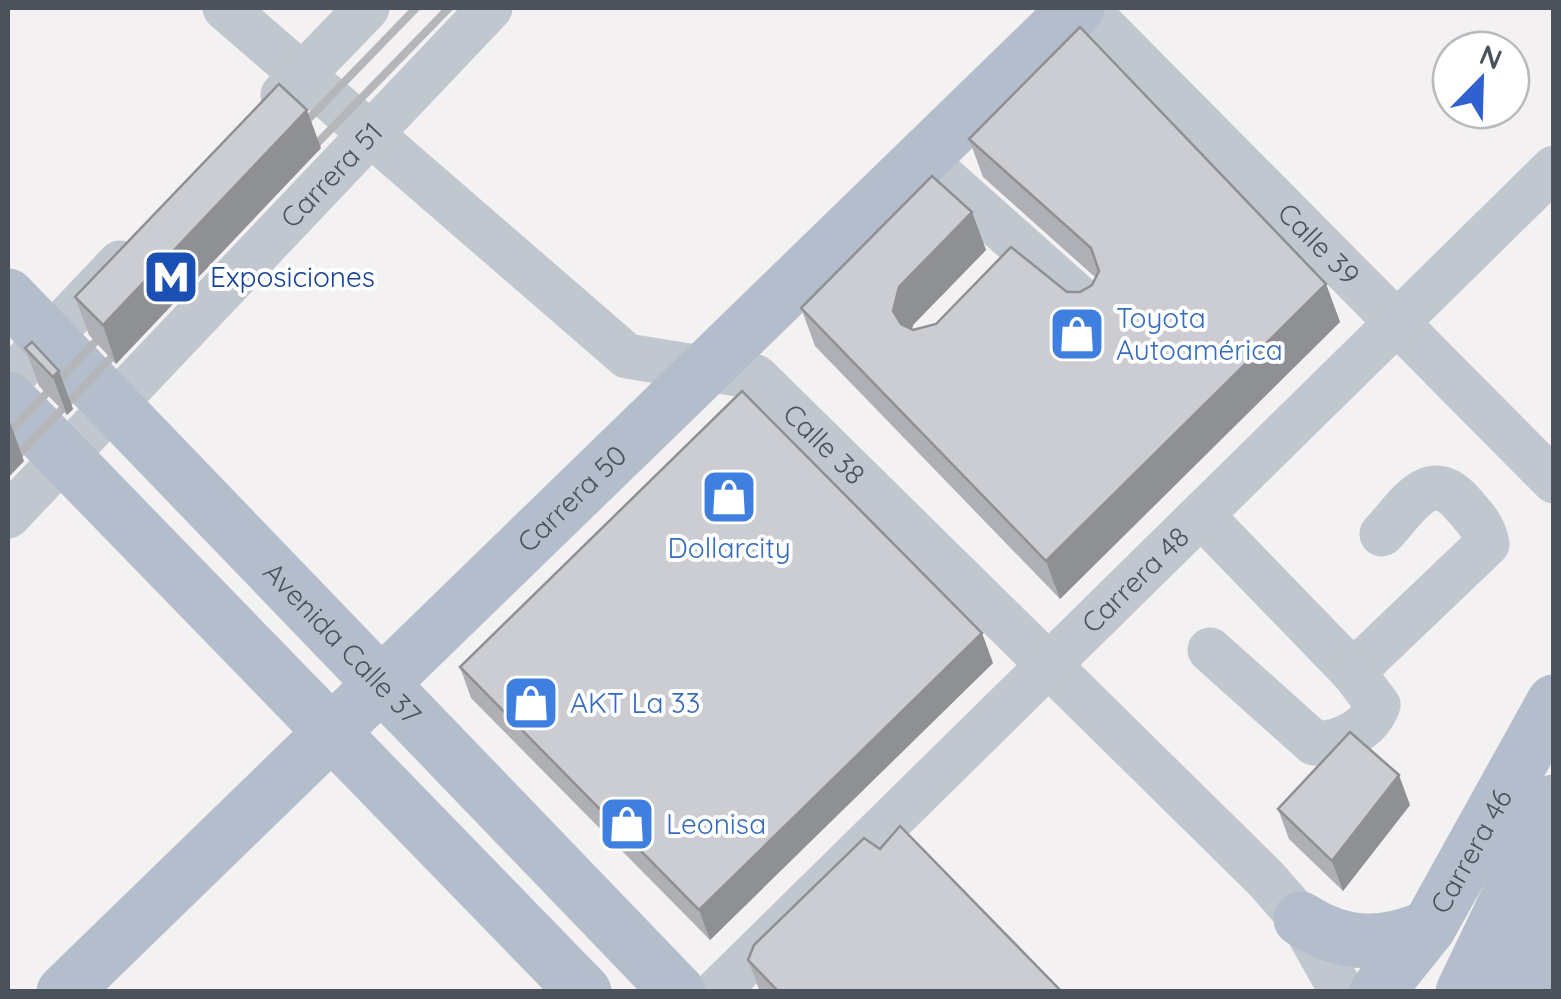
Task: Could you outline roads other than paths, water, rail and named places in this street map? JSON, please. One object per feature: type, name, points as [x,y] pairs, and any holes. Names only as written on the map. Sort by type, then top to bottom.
[{"type":"main road","name":"Carrera 50","points":[[64,992],[1081,8]]},
{"type":"main road","name":"Avenida Calle 37","points":[[8,296],[678,992]]},
{"type":"main road","points":[[8,399],[584,992]]},
{"type":"main road","name":"Carrera 46","points":[[1377,992],[1429,927],[1554,702]]},
{"type":"main road","name":"Carrera 46","points":[[1463,992],[1554,802]]},
{"type":"main road","points":[[1510,992],[1554,891]]},
{"type":"main road","points":[[1301,919],[1334,936],[1377,944],[1429,927],[1428,953],[1436,979],[1447,992]]},
{"type":"street","name":"Calle 38","points":[[225,8],[627,356],[756,377],[1266,879],[1301,919],[1342,992]]},
{"type":"street","points":[[256,122],[367,8]]},
{"type":"street","name":"Carrera 51","points":[[8,516],[490,8]]},
{"type":"street","name":"Calle 39","points":[[1081,8],[1554,481]]},
{"type":"street","points":[[923,160],[1011,263],[1087,306]]},
{"type":"street","name":"Carrera 48","points":[[716,992],[1554,168]]},
{"type":"street","points":[[8,381],[146,236]]},
{"type":"street","points":[[1353,672],[1487,544],[1484,529],[1449,488],[1436,485],[1424,490],[1382,534]]},
{"type":"street","points":[[1202,516],[1353,672],[1378,705],[1374,716],[1346,738],[1330,744],[1314,743],[1210,650]]},
{"type":"railway","points":[[291,137],[416,8]]},
{"type":"railway","points":[[298,163],[449,8]]},
{"type":"railway","points":[[8,434],[115,321]]},
{"type":"railway","points":[[8,466],[128,340]]},
{"type":"place","name":"Exposiciones","points":[[171,277]]},
{"type":"place","name":"Toyota Autoamérica","points":[[1077,334]]},
{"type":"place","name":"Dollarcity","points":[[729,497]]},
{"type":"place","name":"AKT La 33","points":[[531,703]]},
{"type":"place","name":"Leonisa","points":[[627,824]]}]
